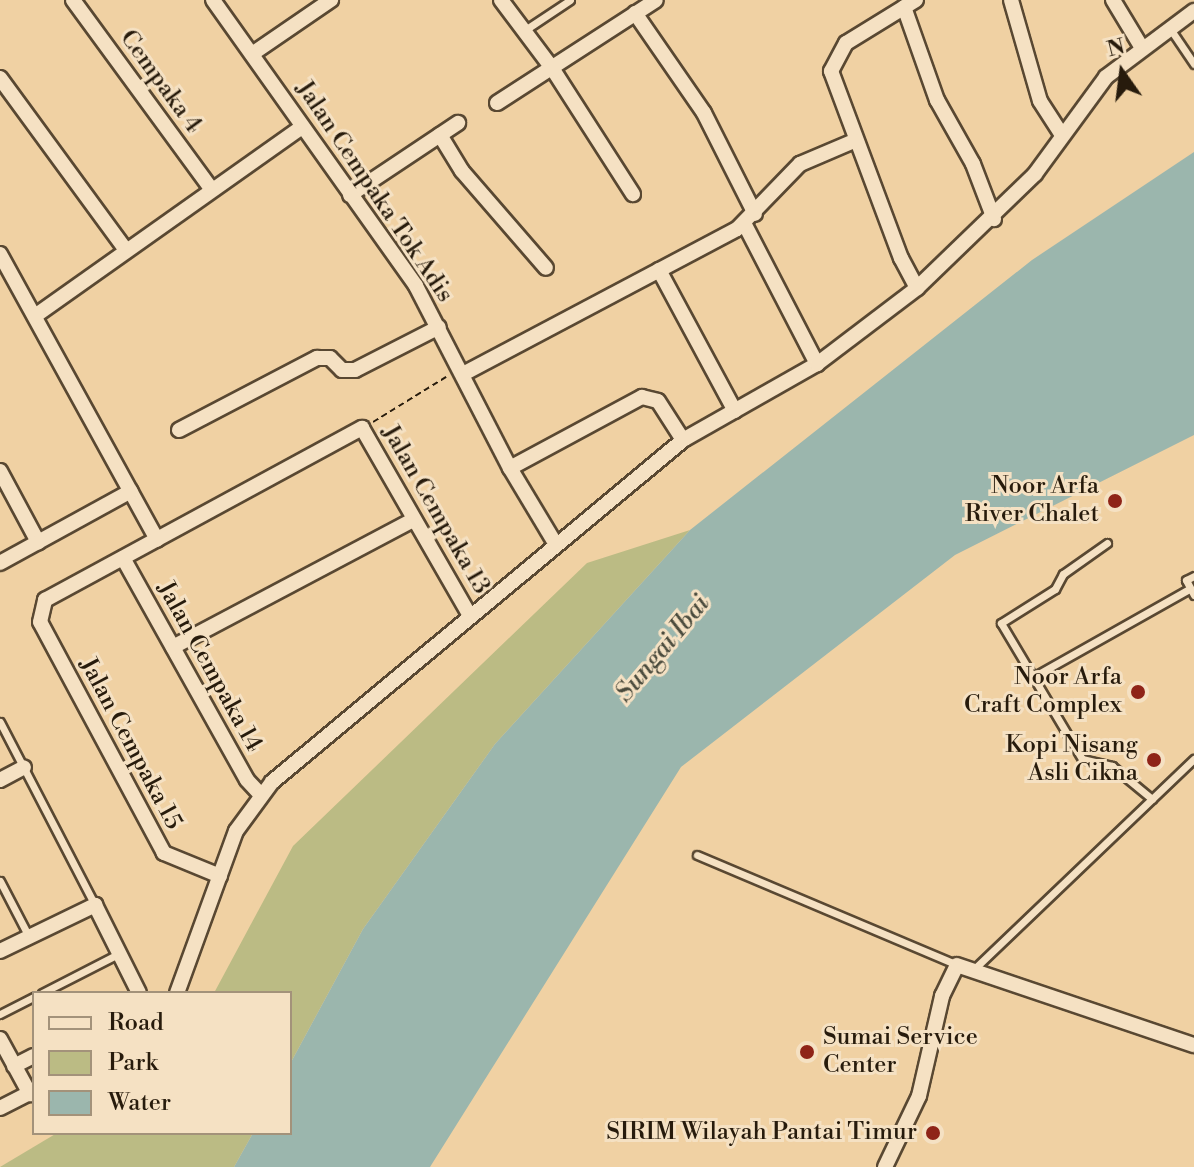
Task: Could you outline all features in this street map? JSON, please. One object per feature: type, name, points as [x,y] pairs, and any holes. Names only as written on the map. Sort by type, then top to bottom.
[{"type":"street","name":"Cempaka 4","points":[[73,0],[212,190]]},
{"type":"street","name":"Jalan Cempaka Tok Adis","points":[[213,0],[442,332],[510,468],[555,543]]},
{"type":"street","points":[[252,54],[331,0]]},
{"type":"street","points":[[501,0],[552,68],[633,194]]},
{"type":"street","points":[[497,103],[656,0]]},
{"type":"street","points":[[1011,0],[1040,101],[1062,135]]},
{"type":"street","points":[[1113,0],[1142,48]]},
{"type":"street","points":[[917,288],[854,141],[831,62],[846,43],[910,3],[937,100],[973,164],[994,219]]},
{"type":"street","points":[[178,991],[236,831],[260,794],[469,614],[683,440],[817,364],[917,288],[994,219],[1106,77],[1194,11]]},
{"type":"street","points":[[635,13],[704,113],[817,364]]},
{"type":"street","points":[[0,78],[126,250]]},
{"type":"street","points":[[350,195],[458,123]]},
{"type":"street","points":[[35,316],[302,127]]},
{"type":"street","points":[[440,135],[462,171],[546,268]]},
{"type":"street","points":[[463,374],[750,218],[800,164],[854,141]]},
{"type":"street","points":[[0,254],[153,534]]},
{"type":"street","points":[[648,276],[721,417]]},
{"type":"street","points":[[179,430],[317,358],[330,358],[342,370],[355,370],[442,332]]},
{"type":"street","points":[[510,468],[642,397],[658,401],[683,440]]},
{"type":"street","points":[[123,558],[153,534],[362,428]]},
{"type":"street","name":"Jalan Cempaka 13","points":[[362,428],[469,614]]},
{"type":"street","points":[[0,471],[38,542]]},
{"type":"street","points":[[0,563],[131,491]]},
{"type":"street","points":[[173,647],[413,520]]},
{"type":"street","name":"Jalan Cempaka 14","points":[[123,558],[247,780],[260,794]]},
{"type":"street","name":"Jalan Cempaka 15","points":[[123,558],[45,600],[40,622],[164,853],[220,876]]},
{"type":"street","points":[[0,780],[24,767]]},
{"type":"street","points":[[0,951],[95,905],[138,991]]},
{"type":"street","points":[[885,1167],[919,1096],[942,996],[957,965],[1194,1045]]},
{"type":"street","points":[[0,1039],[32,1092],[0,1108]]},
{"type":"street","points":[[14,1066],[32,1057]]},
{"type":"lane","points":[[525,30],[570,0]]},
{"type":"lane","points":[[1169,28],[1194,64]]},
{"type":"lane","points":[[1107,543],[1063,574],[1055,589],[1001,623],[1082,759],[1112,766],[1152,799]]},
{"type":"lane","points":[[1033,677],[1191,592],[1186,580],[1194,576]]},
{"type":"lane","points":[[0,722],[95,905]]},
{"type":"lane","points":[[973,970],[1194,759]]},
{"type":"lane","points":[[697,855],[957,965]]},
{"type":"lane","points":[[0,881],[29,937]]},
{"type":"lane","points":[[46,991],[120,953]]},
{"type":"lane","points":[[0,1014],[32,998]]},
{"type":"path","points":[[362,428],[437,381],[463,374]]},
{"type":"green space","points":[[690,530],[495,744],[363,929],[292,1060],[292,991],[215,991],[293,846],[587,563]]},
{"type":"green space","points":[[54,1135],[252,1135],[234,1167],[0,1167]]},
{"type":"water","name":"Sungai Ibai","points":[[1194,152],[1194,435],[955,555],[681,767],[430,1167],[234,1167],[252,1135],[292,1135],[292,1060],[363,929],[495,744],[690,530],[1032,260]]},
{"type":"place","name":"Noor Arfa River Chalet","points":[[1115,501]]},
{"type":"place","name":"Noor Arfa Craft Complex","points":[[1138,692]]},
{"type":"place","name":"Kopi Nisang Asli Cikna","points":[[1154,760]]},
{"type":"place","name":"Sumai Service Center","points":[[807,1052]]},
{"type":"place","name":"SIRIM Wilayah Pantai Timur","points":[[933,1133]]}]
